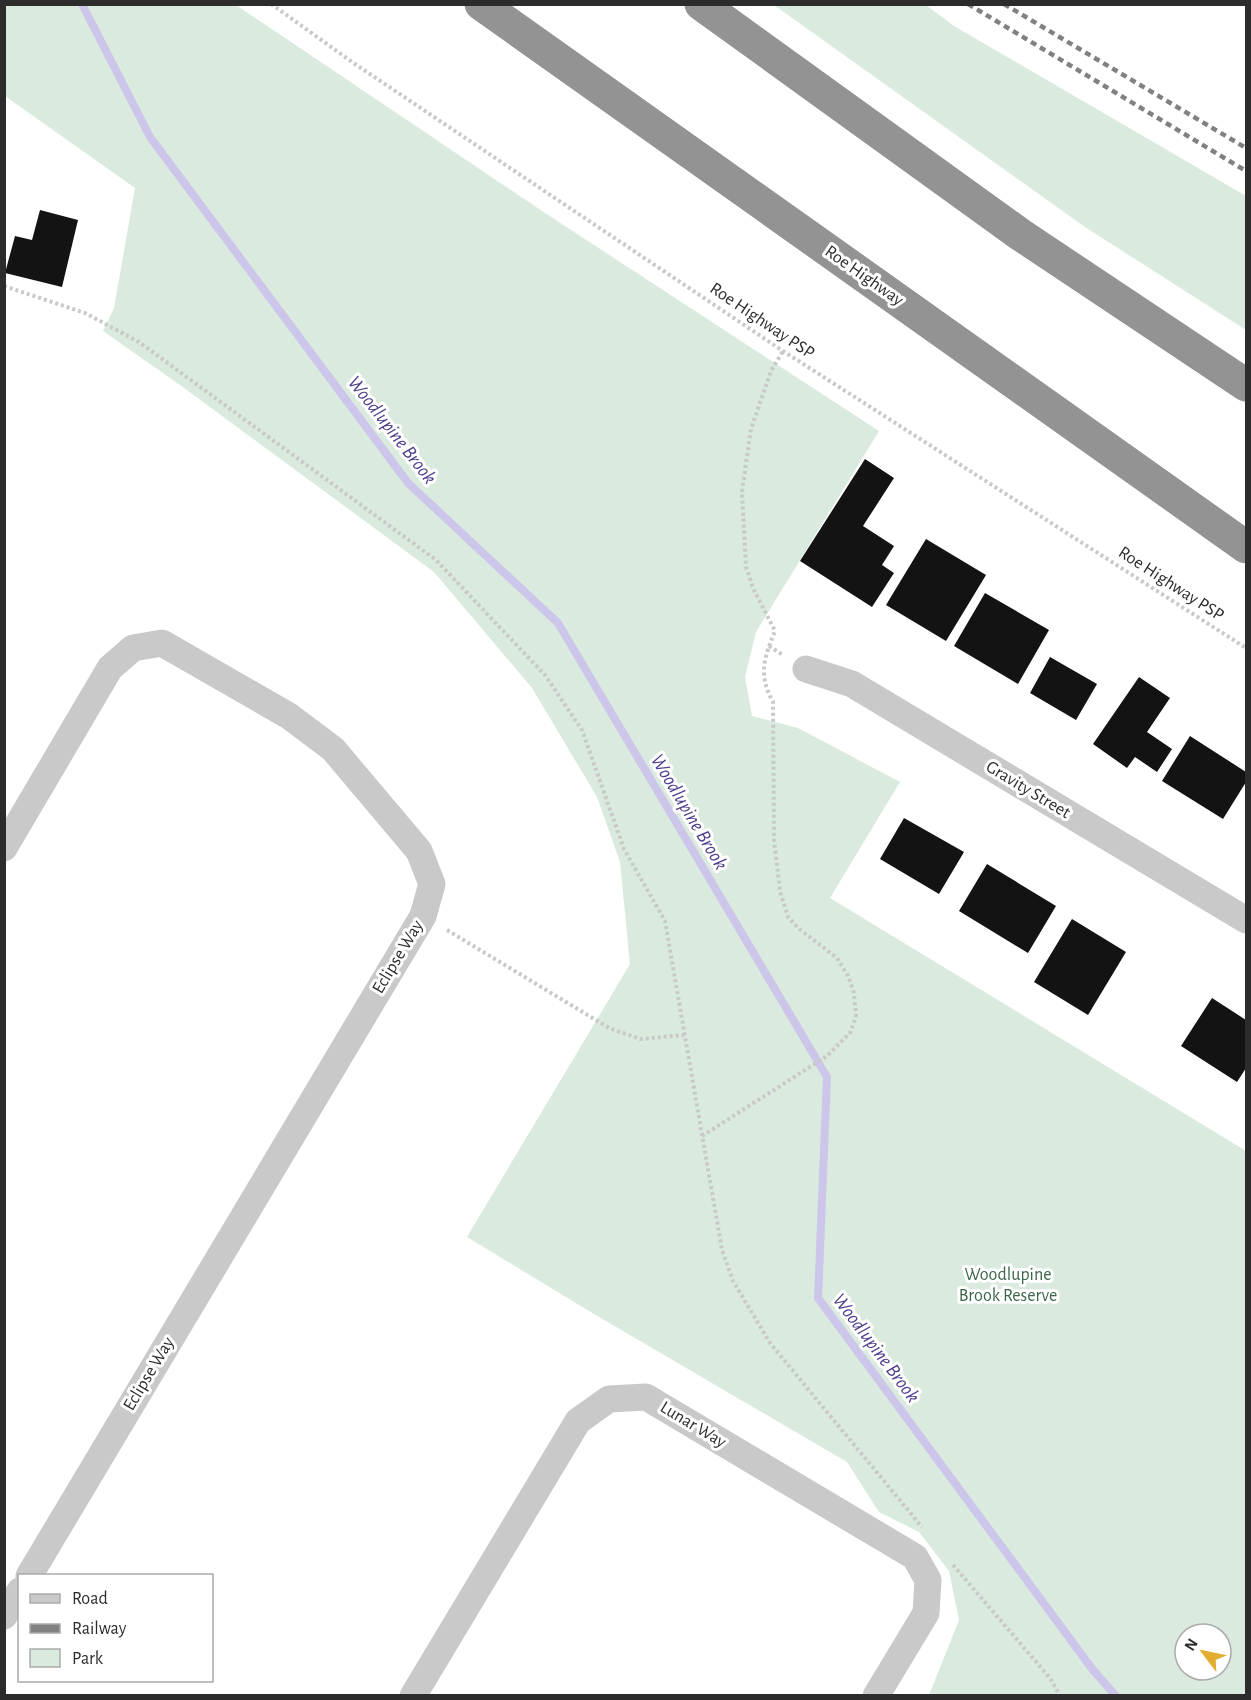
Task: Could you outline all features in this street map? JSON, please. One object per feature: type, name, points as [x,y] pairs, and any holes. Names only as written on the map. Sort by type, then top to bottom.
[{"type":"highway","name":"Roe Highway","points":[[481,4],[1246,547]]},
{"type":"highway","points":[[701,4],[1021,235],[1246,385]]},
{"type":"street","name":"Eclipse Way","points":[[4,849],[110,668],[133,648],[162,643],[290,716],[333,749],[419,851],[432,884],[423,916],[29,1574]]},
{"type":"street","name":"Gravity Street","points":[[806,669],[852,684],[1246,920]]},
{"type":"street","name":"Lunar Way","points":[[413,1695],[578,1421],[609,1399],[646,1397],[915,1557],[928,1580],[926,1613],[876,1695]]},
{"type":"street","points":[[4,1616],[18,1594]]},
{"type":"path","name":"Roe Highway PSP","points":[[271,4],[355,64],[783,351],[1246,648]]},
{"type":"path","points":[[4,286],[85,313],[139,342],[436,560],[545,675],[582,730],[624,849],[665,921],[722,1250],[734,1281],[770,1343],[924,1529]]},
{"type":"path","points":[[701,1136],[827,1056],[850,1033],[856,1017],[854,993],[848,976],[837,958],[798,928],[788,917],[780,891],[774,840],[774,702],[767,690],[763,674],[769,646],[776,631],[754,590],[746,567],[742,492],[751,429],[771,371],[783,351]]},
{"type":"path","points":[[423,916],[609,1028],[640,1039],[684,1035]]},
{"type":"path","points":[[946,1556],[1050,1678],[1060,1695]]},
{"type":"green space","name":"Woodlupine Brook Reserve","points":[[5,4],[236,5],[545,213],[879,431],[756,632],[745,677],[752,716],[798,728],[900,782],[830,898],[1246,1151],[1246,1695],[929,1695],[959,1620],[949,1571],[919,1532],[879,1512],[847,1462],[467,1237],[630,964],[620,862],[597,797],[532,688],[434,572],[103,331],[114,308],[135,188],[5,96]]},
{"type":"green space","points":[[774,5],[926,5],[954,26],[1246,196],[1246,330],[1085,227]]},
{"type":"building","points":[[40,210],[78,220],[62,287],[5,273],[15,236],[32,240]]},
{"type":"building","points":[[865,459],[894,478],[863,526],[894,546],[882,565],[894,573],[872,607],[800,561]]},
{"type":"building","points":[[926,539],[986,575],[946,641],[886,605]]},
{"type":"building","points":[[985,593],[1049,630],[1018,684],[954,646]]},
{"type":"building","points":[[1050,657],[1097,684],[1076,720],[1030,693]]},
{"type":"building","points":[[1139,677],[1170,698],[1147,732],[1172,749],[1157,772],[1135,757],[1127,768],[1093,744]]},
{"type":"building","points":[[1190,736],[1246,772],[1246,782],[1223,819],[1162,781]]},
{"type":"building","points":[[904,818],[964,852],[939,894],[880,859]]},
{"type":"building","points":[[987,864],[1056,906],[1028,953],[959,911]]},
{"type":"building","points":[[1072,919],[1126,952],[1088,1015],[1034,982]]},
{"type":"building","points":[[1212,998],[1246,1020],[1246,1068],[1237,1082],[1181,1046]]},
{"type":"waterway","name":"Woodlupine Brook","points":[[82,4],[150,137],[408,483],[558,623],[827,1077],[818,1298],[1093,1670],[1116,1696]]},
{"type":"railway","points":[[968,4],[1246,171]]},
{"type":"railway","points":[[1004,4],[1246,148]]}]
